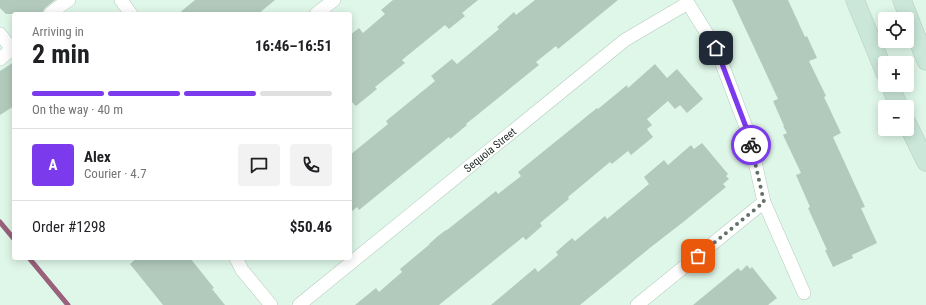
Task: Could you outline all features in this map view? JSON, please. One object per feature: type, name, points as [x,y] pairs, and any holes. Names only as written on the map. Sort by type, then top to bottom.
[{"type":"main road","points":[[855,0],[878,56]]},
{"type":"main road","points":[[902,0],[926,61]]},
{"type":"main road","points":[[913,136],[926,162]]},
{"type":"street","points":[[52,12],[69,0]]},
{"type":"street","points":[[121,0],[130,12]]},
{"type":"street","points":[[319,12],[334,0]]},
{"type":"street","points":[[687,2],[716,48],[749,135],[764,202],[804,293]]},
{"type":"street","name":"Sequoia Street","points":[[298,305],[625,40],[687,2]]},
{"type":"street","points":[[0,34],[12,47]]},
{"type":"street","points":[[0,59],[12,49]]},
{"type":"street","points":[[637,305],[764,202]]},
{"type":"street","points":[[237,260],[242,270],[271,305]]},
{"type":"building","points":[[0,0],[55,0],[45,8],[43,12],[12,12],[12,14],[6,14],[0,8]]},
{"type":"building","points":[[195,0],[275,0],[260,12],[180,12]]},
{"type":"building","points":[[393,0],[478,0],[462,13],[465,16],[449,29],[445,25],[402,60],[405,63],[375,87],[377,89],[356,106],[352,102],[352,33],[359,28],[363,33],[385,14],[381,10]]},
{"type":"building","points":[[535,0],[618,0],[558,49],[556,46],[536,62],[539,65],[466,124],[467,125],[450,139],[449,137],[359,210],[357,207],[352,211],[352,153],[388,124],[386,121],[435,81],[431,76],[452,59],[457,64],[499,29],[497,27],[514,12],[516,15]]},
{"type":"building","points":[[732,0],[788,0],[805,37],[807,36],[817,58],[809,61],[826,96],[824,97],[841,133],[833,137],[865,207],[861,208],[877,243],[852,255],[853,258],[833,267],[796,175],[801,173],[783,135],[787,133],[773,101],[778,99]]},
{"type":"building","points":[[12,63],[12,107],[0,115],[0,71]]},
{"type":"building","points":[[655,64],[667,78],[677,69],[703,99],[687,113],[680,105],[675,109],[668,101],[647,119],[652,125],[647,129],[653,137],[631,155],[628,151],[612,164],[610,162],[568,197],[569,199],[540,223],[542,226],[526,240],[523,237],[439,305],[355,305],[376,288],[379,292],[402,272],[400,269],[438,236],[496,191],[498,194],[521,176],[518,172],[627,85],[628,88]]},
{"type":"building","points":[[702,143],[728,174],[726,176],[729,179],[723,184],[726,187],[580,305],[491,305],[535,268],[538,272],[558,255],[556,252],[572,238],[575,241],[605,216],[607,219],[649,184],[644,177],[664,160],[668,165],[691,145],[694,149]]},
{"type":"building","points":[[135,260],[192,260],[214,288],[212,289],[225,305],[163,305],[130,264]]},
{"type":"building","points":[[747,265],[750,269],[752,267],[777,298],[768,305],[693,305],[738,268],[741,271]]},
{"type":"waterway","points":[[0,222],[12,237]]},
{"type":"waterway","points":[[31,260],[68,305]]},
{"type":"way so far","points":[[698,256],[764,202],[751,145]]},
{"type":"route","points":[[716,48],[749,135],[751,145]]}]
